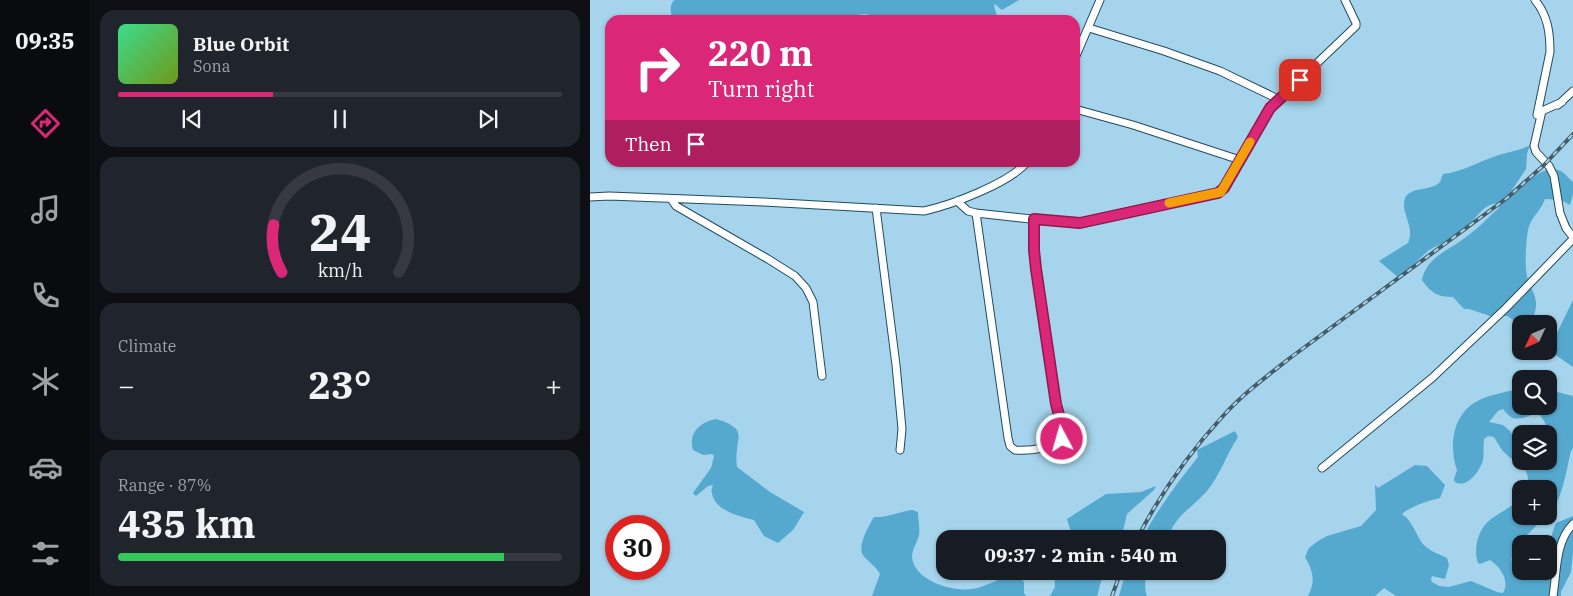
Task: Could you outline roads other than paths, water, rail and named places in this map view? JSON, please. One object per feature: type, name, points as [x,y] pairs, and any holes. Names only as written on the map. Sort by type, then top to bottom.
[{"type":"street","points":[[1080,47],[1100,0]]},
{"type":"street","points":[[957,201],[968,211],[976,213],[1080,223],[1218,193],[1224,188],[1270,108],[1356,26],[1356,22],[1345,0]]},
{"type":"street","points":[[1322,468],[1432,378],[1506,308],[1573,238],[1566,228],[1560,213],[1554,176],[1535,150],[1534,143],[1538,127],[1540,99],[1550,52],[1550,42],[1548,24],[1542,8],[1535,0]]},
{"type":"street","points":[[1089,28],[1164,50],[1220,70],[1278,99]]},
{"type":"street","points":[[1545,112],[1554,109],[1573,92]]},
{"type":"street","points":[[1540,99],[1547,104],[1554,105]]},
{"type":"street","points":[[1540,99],[1545,112]]},
{"type":"street","points":[[1538,127],[1545,112],[1562,102]]},
{"type":"street","points":[[1080,110],[1133,125],[1240,160]]},
{"type":"street","points":[[590,197],[609,196],[924,211],[957,201],[1005,180],[1023,167]]},
{"type":"street","points":[[671,199],[676,206],[795,276],[806,288],[814,302],[822,376]]},
{"type":"street","points":[[876,208],[896,365],[902,429],[900,450]]},
{"type":"street","points":[[976,213],[1008,438],[1010,446],[1015,450],[1048,446],[1059,442],[1063,437],[1056,404],[1036,269],[1034,219]]},
{"type":"street","points":[[1553,596],[1559,550],[1566,531],[1573,524]]},
{"type":"railway","points":[[1142,530],[1165,490],[1187,459],[1210,430],[1239,400],[1290,358],[1507,198],[1544,165],[1573,134]]},
{"type":"railway","points":[[1112,596],[1118,580]]}]
